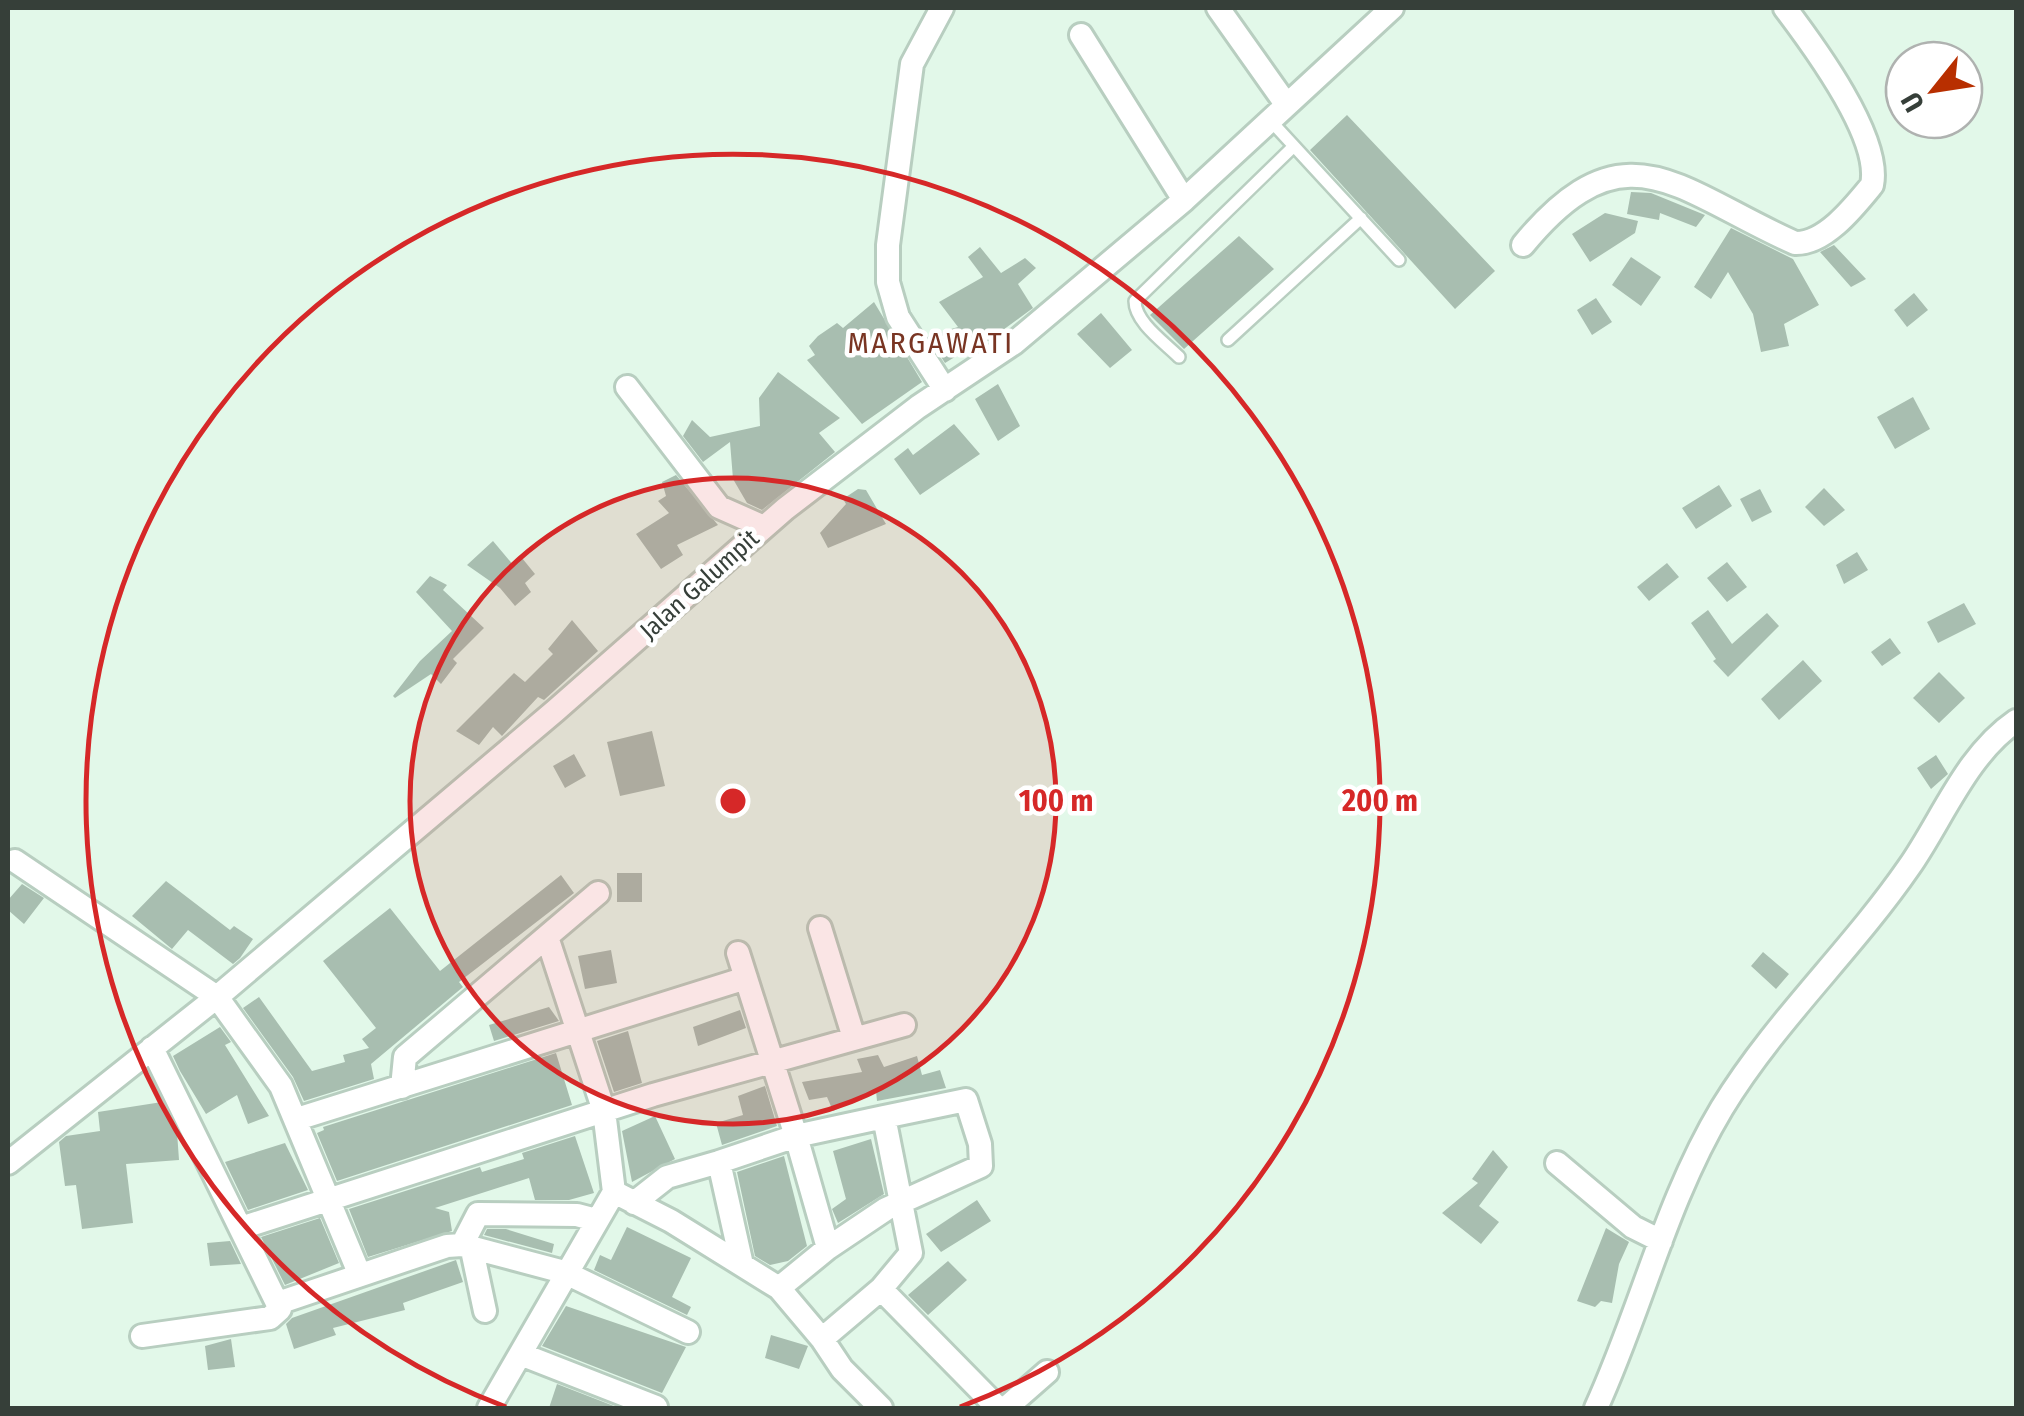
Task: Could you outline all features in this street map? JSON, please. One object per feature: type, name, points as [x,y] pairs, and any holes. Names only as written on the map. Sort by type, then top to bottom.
[{"type":"street","points":[[1218,8],[1277,111]]},
{"type":"street","name":"Jalan Galumpit","points":[[8,1163],[217,997],[764,527],[945,390],[1014,343],[1184,200],[1392,8]]},
{"type":"street","points":[[1523,245],[1555,206],[1596,179],[1615,175],[1686,188],[1795,243],[1814,240],[1837,222],[1872,185],[1873,163],[1833,73],[1785,8]]},
{"type":"street","points":[[932,12],[912,64],[888,245],[888,282],[898,317],[945,390]]},
{"type":"street","points":[[1081,35],[1184,200]]},
{"type":"street","points":[[627,387],[720,507],[740,520],[764,527]]},
{"type":"street","points":[[1596,1408],[1628,1339],[1648,1235],[1732,1094],[1909,867],[1987,749],[2016,721]]},
{"type":"street","points":[[14,860],[217,997],[281,1086],[358,1273]]},
{"type":"street","points":[[402,1087],[405,1057],[598,894]]},
{"type":"street","points":[[820,928],[854,1038]]},
{"type":"street","points":[[547,938],[604,1111],[624,1198],[779,1288],[842,1369],[881,1408]]},
{"type":"street","points":[[738,953],[828,1248]]},
{"type":"street","points":[[298,1120],[746,978]]},
{"type":"street","points":[[241,1228],[604,1111],[904,1024]]},
{"type":"street","points":[[142,1336],[270,1318],[279,1312],[278,1303],[152,1048]]},
{"type":"street","points":[[489,1408],[523,1355],[564,1272],[596,1220],[624,1198],[666,1177],[796,1136],[962,1098],[971,1108],[976,1126],[982,1163],[979,1169],[886,1209],[828,1248],[779,1288]]},
{"type":"street","points":[[822,1339],[881,1288],[912,1254],[884,1117]]},
{"type":"street","points":[[720,1162],[742,1265]]},
{"type":"street","points":[[1557,1163],[1648,1235]]},
{"type":"street","points":[[485,1312],[467,1248],[478,1214],[576,1215],[596,1220]]},
{"type":"street","points":[[278,1303],[447,1246],[564,1272],[688,1332]]},
{"type":"street","points":[[881,1288],[998,1408]]},
{"type":"street","points":[[523,1355],[656,1407]]},
{"type":"street","points":[[1006,1408],[1047,1372]]},
{"type":"lane","points":[[1277,111],[1294,146],[1399,260]]},
{"type":"lane","points":[[1179,357],[1147,326],[1134,309],[1135,301],[1294,146]]},
{"type":"lane","points":[[1228,340],[1360,218]]},
{"type":"building","points":[[1347,115],[1495,271],[1455,309],[1310,150]]},
{"type":"building","points":[[1631,192],[1651,193],[1705,215],[1696,227],[1660,213],[1659,220],[1627,214]]},
{"type":"building","points":[[1605,213],[1638,221],[1635,233],[1590,262],[1572,234]]},
{"type":"building","points":[[1731,228],[1793,259],[1819,305],[1784,324],[1789,346],[1761,352],[1753,314],[1728,272],[1711,299],[1694,287]]},
{"type":"building","points":[[1239,236],[1274,269],[1184,349],[1150,315]]},
{"type":"building","points":[[1834,245],[1866,279],[1851,287],[1820,252]]},
{"type":"building","points":[[980,247],[1001,273],[1025,258],[1036,268],[1018,284],[1033,308],[966,357],[963,352],[945,363],[928,336],[958,327],[939,302],[983,277],[968,257]]},
{"type":"building","points":[[1631,257],[1661,277],[1641,306],[1612,285]]},
{"type":"building","points":[[1914,293],[1928,310],[1907,327],[1894,310]]},
{"type":"building","points":[[1596,298],[1612,322],[1592,335],[1577,310]]},
{"type":"building","points":[[874,302],[922,382],[862,424],[807,360],[815,355],[809,346],[818,336],[837,323],[843,328]]},
{"type":"building","points":[[1101,313],[1132,350],[1110,368],[1077,334]]},
{"type":"building","points":[[778,372],[840,418],[819,433],[835,452],[762,510],[747,503],[733,479],[730,442],[703,462],[683,436],[692,420],[710,437],[760,426],[759,398]]},
{"type":"building","points":[[998,384],[1020,426],[998,441],[975,399]]},
{"type":"building","points":[[1913,397],[1930,429],[1895,449],[1877,417]]},
{"type":"building","points":[[954,424],[980,454],[920,495],[894,459],[908,448],[913,455]]},
{"type":"building","points":[[676,475],[718,525],[677,545],[683,555],[661,569],[636,534],[669,513],[658,501],[666,496],[662,482]]},
{"type":"building","points":[[1719,485],[1732,506],[1696,529],[1682,508]]},
{"type":"building","points":[[1824,488],[1845,510],[1824,526],[1805,507]]},
{"type":"building","points":[[858,489],[866,490],[886,524],[828,548],[820,533],[846,504],[843,499]]},
{"type":"building","points":[[1760,489],[1772,512],[1752,522],[1740,499]]},
{"type":"building","points":[[493,541],[514,566],[522,558],[535,574],[525,583],[531,592],[515,606],[500,588],[467,565]]},
{"type":"building","points":[[1857,552],[1868,570],[1844,584],[1836,565]]},
{"type":"building","points":[[1727,562],[1747,587],[1727,602],[1707,578]]},
{"type":"building","points":[[1667,563],[1679,577],[1649,601],[1637,587]]},
{"type":"building","points":[[430,576],[447,585],[443,590],[484,628],[453,659],[457,663],[441,684],[431,674],[395,698],[420,661],[452,631],[416,592]]},
{"type":"building","points":[[1964,603],[1976,624],[1938,643],[1927,622]]},
{"type":"building","points":[[1708,610],[1732,644],[1767,613],[1779,626],[1728,677],[1713,661],[1716,659],[1691,623]]},
{"type":"building","points":[[572,620],[598,651],[544,700],[538,697],[502,736],[493,727],[479,745],[456,731],[514,673],[525,682],[553,654],[548,649]]},
{"type":"building","points":[[1890,638],[1901,653],[1882,666],[1871,652]]},
{"type":"building","points":[[1803,660],[1822,681],[1779,720],[1761,699]]},
{"type":"building","points":[[1939,672],[1965,698],[1939,723],[1913,698]]},
{"type":"building","points":[[652,731],[665,786],[620,796],[607,742]]},
{"type":"building","points":[[574,754],[586,776],[565,788],[553,766]]},
{"type":"building","points":[[1936,755],[1948,774],[1931,789],[1917,768]]},
{"type":"building","points":[[617,873],[642,873],[642,902],[617,902]]},
{"type":"building","points":[[561,875],[574,893],[459,982],[463,987],[371,1064],[374,1079],[304,1101],[293,1077],[243,1008],[259,997],[312,1071],[345,1062],[343,1055],[369,1048],[362,1039],[376,1028],[323,961],[390,908],[440,971]]},
{"type":"building","points":[[166,881],[230,930],[234,926],[253,939],[240,958],[233,964],[188,930],[172,949],[132,916]]},
{"type":"building","points":[[22,884],[44,898],[24,924],[8,910],[8,900]]},
{"type":"building","points":[[611,950],[617,983],[585,989],[578,956]]},
{"type":"building","points":[[1763,952],[1789,974],[1776,989],[1751,966]]},
{"type":"building","points":[[549,1007],[559,1021],[494,1041],[489,1025]]},
{"type":"building","points":[[740,1010],[746,1028],[698,1046],[693,1027]]},
{"type":"building","points":[[220,1027],[231,1042],[225,1045],[269,1116],[248,1124],[237,1095],[206,1114],[180,1071],[173,1056]]},
{"type":"building","points":[[628,1031],[642,1083],[614,1092],[597,1041]]},
{"type":"building","points":[[556,1053],[572,1105],[337,1181],[317,1133],[323,1127]]},
{"type":"building","points":[[878,1055],[884,1067],[917,1056],[922,1075],[940,1070],[946,1088],[877,1101],[876,1091],[833,1111],[827,1097],[809,1100],[802,1082],[862,1072],[857,1059]]},
{"type":"building","points":[[765,1086],[777,1126],[722,1145],[716,1123],[743,1115],[738,1096]]},
{"type":"building","points":[[162,1102],[177,1132],[179,1160],[126,1164],[133,1223],[82,1229],[76,1185],[65,1186],[59,1142],[66,1136],[100,1131],[98,1112]]},
{"type":"building","points":[[655,1116],[675,1159],[632,1182],[622,1131]]},
{"type":"building","points":[[575,1136],[594,1193],[569,1200],[535,1200],[529,1178],[435,1208],[449,1212],[452,1231],[368,1257],[349,1209],[480,1167],[482,1172],[524,1159],[522,1153]]},
{"type":"building","points":[[871,1139],[884,1194],[838,1223],[832,1209],[846,1199],[833,1151]]},
{"type":"building","points":[[285,1143],[308,1190],[248,1210],[225,1162]]},
{"type":"building","points":[[1493,1150],[1508,1167],[1479,1206],[1499,1222],[1481,1244],[1442,1213],[1478,1183],[1472,1179]]},
{"type":"building","points":[[784,1156],[807,1246],[788,1261],[770,1265],[755,1256],[737,1172]]},
{"type":"building","points":[[977,1200],[991,1221],[941,1252],[926,1234]]},
{"type":"building","points":[[320,1218],[339,1263],[285,1285],[261,1237]]},
{"type":"building","points":[[627,1227],[691,1258],[672,1297],[691,1307],[687,1315],[594,1270],[600,1255],[611,1260]]},
{"type":"building","points":[[1606,1228],[1629,1242],[1619,1264],[1612,1303],[1601,1301],[1595,1307],[1577,1301]]},
{"type":"building","points":[[487,1229],[506,1229],[554,1244],[552,1253],[484,1235]]},
{"type":"building","points":[[230,1241],[241,1264],[210,1266],[207,1243]]},
{"type":"building","points":[[456,1260],[463,1282],[403,1303],[405,1310],[333,1328],[336,1335],[294,1349],[286,1324],[292,1318]]},
{"type":"building","points":[[948,1261],[967,1280],[928,1315],[908,1295]]},
{"type":"building","points":[[566,1306],[686,1347],[662,1393],[542,1346]]},
{"type":"building","points":[[771,1335],[808,1346],[799,1369],[765,1358]]},
{"type":"building","points":[[231,1339],[235,1367],[208,1370],[205,1346]]},
{"type":"building","points":[[557,1384],[619,1408],[549,1408]]},
{"type":"district","name":"MARGAWATI","points":[[931,343]]}]
